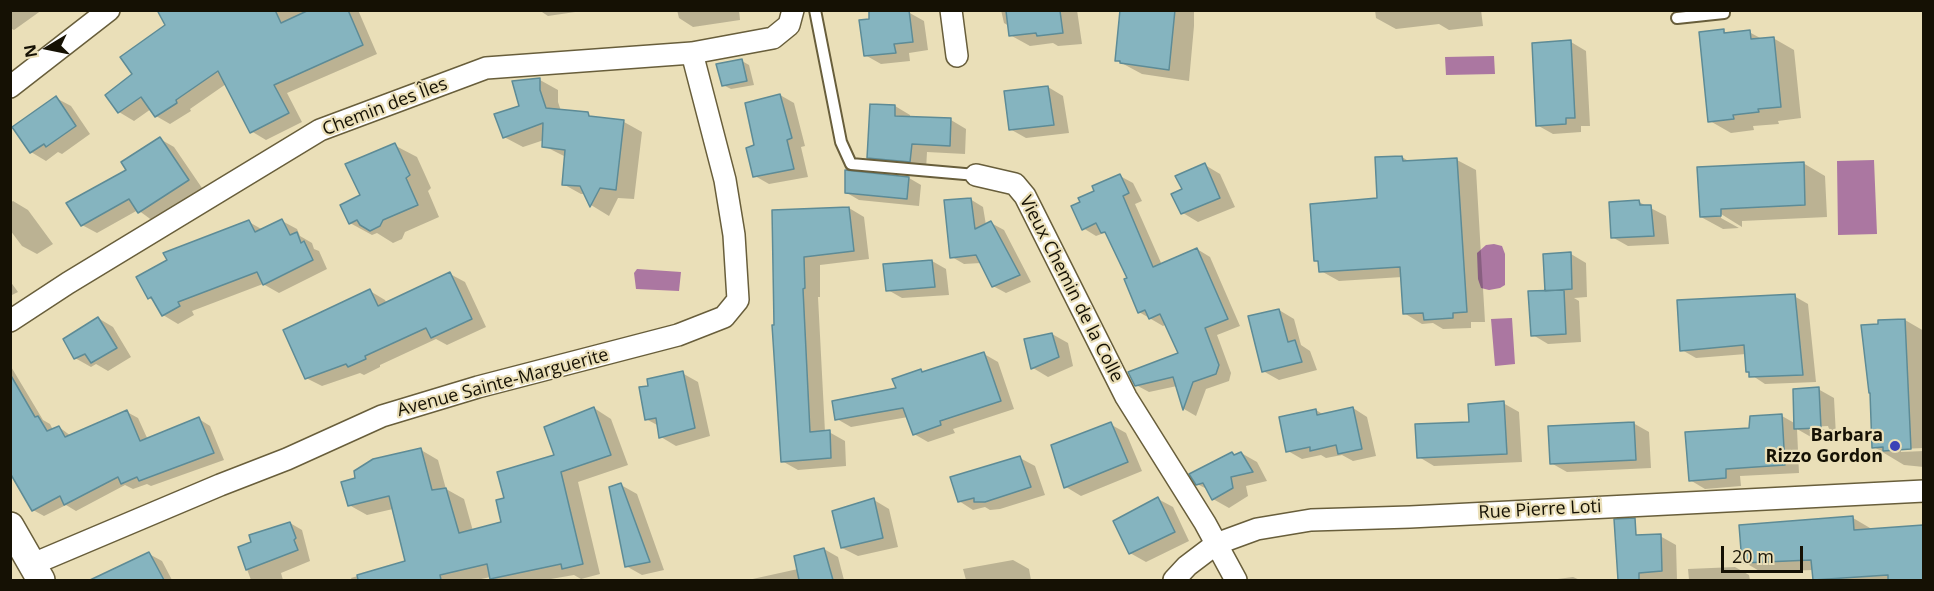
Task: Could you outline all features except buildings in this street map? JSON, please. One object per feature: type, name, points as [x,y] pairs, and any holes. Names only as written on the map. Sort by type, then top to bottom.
[{"type":"street","points":[[10,87],[109,10]]},
{"type":"street","name":"Chemin des Îles","points":[[10,321],[68,283],[320,130],[486,68],[692,53],[773,38],[789,25],[794,10]]},
{"type":"street","points":[[951,10],[957,56]]},
{"type":"street","name":"Avenue Sainte-Marguerite","points":[[37,572],[220,485],[287,459],[382,416],[478,387],[678,335],[724,317],[738,300],[734,235],[725,180],[692,53]]},
{"type":"street","name":"Vieux Chemin de la Colle","points":[[976,174],[1016,184],[1024,196],[1126,398],[1236,580]]},
{"type":"street","name":"Rue Pierre Loti","points":[[1174,580],[1187,566],[1216,544],[1257,529],[1311,520],[1923,491]]},
{"type":"street","points":[[10,525],[37,572]]},
{"type":"lane","name":"Vieux Chemin de la Colle","points":[[815,10],[841,142],[851,164],[976,174]]},
{"type":"lane","points":[[1677,18],[1724,13],[1724,10]]},
{"type":"shaded area","points":[[1494,56],[1495,74],[1446,75],[1445,57]]},
{"type":"shaded area","points":[[1874,160],[1877,234],[1838,235],[1837,161]]},
{"type":"shaded area","points":[[1486,245],[1502,246],[1505,254],[1505,285],[1489,290],[1481,288],[1478,279],[1477,253]]},
{"type":"shaded area","points":[[637,269],[681,272],[679,291],[636,289],[634,273]]},
{"type":"shaded area","points":[[1512,318],[1515,364],[1495,366],[1491,319]]},
{"type":"place","name":"Barbara Rizzo Gordon","points":[[1895,446]]}]
